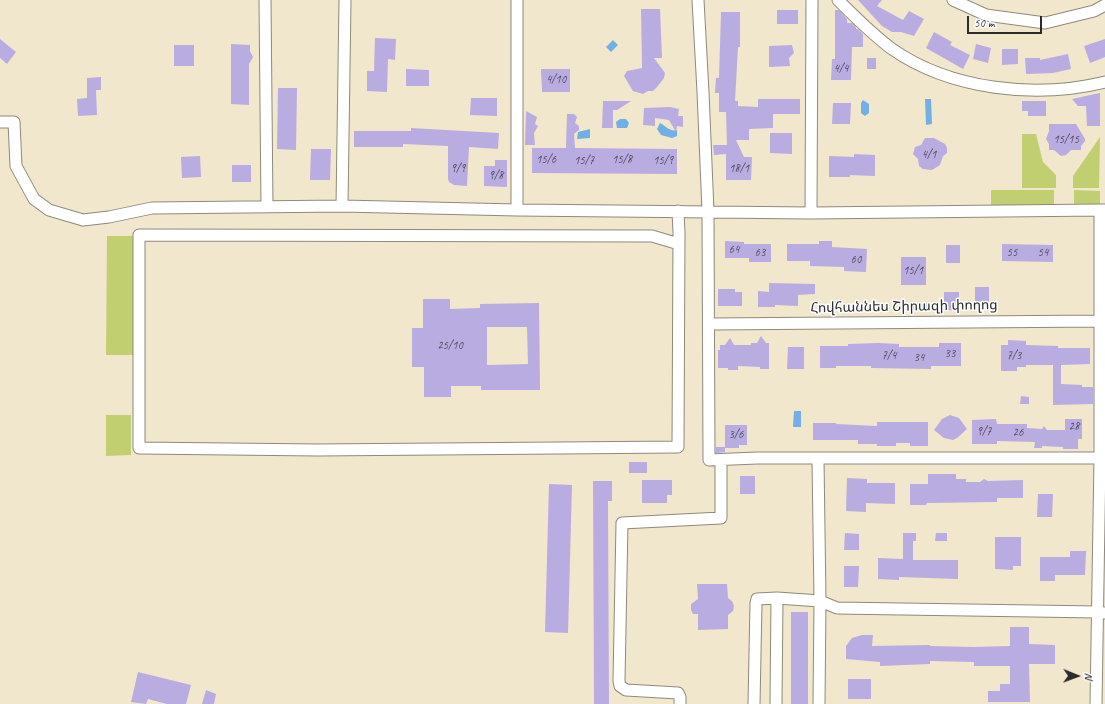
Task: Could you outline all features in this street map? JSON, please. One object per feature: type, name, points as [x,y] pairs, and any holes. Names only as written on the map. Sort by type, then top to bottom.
[{"type":"street","points":[[265,0],[267,207]]},
{"type":"street","points":[[342,206],[345,0]]},
{"type":"street","points":[[518,0],[518,210]]},
{"type":"street","points":[[698,0],[708,211],[709,460],[1100,458]]},
{"type":"street","points":[[811,212],[812,0]]},
{"type":"street","points":[[838,0],[859,21],[892,48],[925,68],[954,79],[1010,89],[1038,91],[1083,87],[1105,82]]},
{"type":"street","points":[[953,0],[986,15],[1045,23],[1094,11],[1105,5]]},
{"type":"street","points":[[0,122],[14,122],[16,166],[34,199],[49,210],[83,220],[109,217],[152,208],[342,206],[518,210],[811,212],[1103,210],[1100,321],[1101,613],[1096,704]]},
{"type":"street","points":[[678,211],[679,244],[678,447],[326,450],[139,448],[139,235],[652,236],[679,244]]},
{"type":"street","name":"Հովհաննես Շիրազի փողոց","points":[[709,324],[1100,321]]},
{"type":"street","points":[[818,459],[820,601],[819,704]]},
{"type":"street","points":[[680,704],[680,697],[678,693],[626,690],[620,686],[622,523],[721,518],[721,460]]},
{"type":"street","points":[[754,704],[757,599],[777,598],[820,601],[836,608],[1101,613]]},
{"type":"street","points":[[776,704],[777,598]]},
{"type":"green space","points":[[1022,134],[1036,134],[1043,162],[1056,175],[1056,188],[1022,188]]},
{"type":"green space","points":[[1100,137],[1099,188],[1073,188],[1073,176]]},
{"type":"green space","points":[[991,190],[1054,190],[1054,208],[991,207]]},
{"type":"green space","points":[[1074,190],[1100,191],[1100,208],[1074,208]]},
{"type":"green space","points":[[107,236],[134,236],[134,355],[106,355]]},
{"type":"green space","points":[[106,415],[131,415],[131,455],[106,456]]},
{"type":"water","points":[[613,40],[618,45],[611,52],[606,47]]},
{"type":"water","points":[[925,99],[931,99],[932,124],[926,125]]},
{"type":"water","points":[[863,100],[869,104],[869,113],[865,116],[861,113],[861,103]]},
{"type":"water","points":[[620,119],[626,119],[629,123],[627,128],[617,128],[616,122]]},
{"type":"water","points":[[660,123],[670,129],[677,130],[677,136],[672,138],[661,135],[657,129]]},
{"type":"water","points":[[590,129],[590,138],[577,139],[578,132]]},
{"type":"water","points":[[910,303],[927,303],[927,310],[909,310]]},
{"type":"water","points":[[794,411],[801,411],[801,427],[793,427]]},
{"type":"building","points":[[858,0],[882,0],[877,6],[903,20],[909,11],[924,19],[914,36],[901,32],[892,32],[882,26]]},
{"type":"building","points":[[641,9],[660,9],[662,58],[654,58],[665,73],[664,78],[653,91],[648,91],[643,94],[633,91],[624,76],[627,71],[642,68]]},
{"type":"building","points":[[777,10],[798,10],[798,24],[777,24]]},
{"type":"building","points":[[835,10],[839,10],[847,19],[847,23],[852,23],[856,29],[863,34],[863,47],[852,47],[851,80],[831,80],[832,59],[835,59]]},
{"type":"building","points":[[721,12],[740,12],[740,47],[738,47],[735,101],[738,101],[738,106],[758,107],[758,99],[800,99],[800,114],[773,114],[773,128],[749,129],[749,140],[736,140],[744,157],[752,157],[751,180],[726,180],[726,154],[714,155],[713,145],[727,145],[726,112],[719,112],[719,93],[715,93],[716,78],[719,78]]},
{"type":"building","points":[[934,32],[952,42],[950,45],[970,55],[963,69],[926,48]]},
{"type":"building","points":[[375,38],[396,39],[395,60],[388,59],[387,92],[367,91],[367,71],[374,71]]},
{"type":"building","points":[[0,39],[16,52],[7,64],[0,58]]},
{"type":"building","points":[[1105,39],[1105,57],[1090,63],[1084,46]]},
{"type":"building","points":[[231,44],[250,45],[250,51],[253,57],[249,64],[249,105],[231,104]]},
{"type":"building","points":[[976,44],[991,48],[988,63],[973,59]]},
{"type":"building","points":[[174,45],[194,45],[194,66],[174,66]]},
{"type":"building","points":[[792,45],[794,53],[789,58],[790,66],[769,67],[769,46]]},
{"type":"building","points":[[1002,49],[1018,49],[1018,64],[1002,65]]},
{"type":"building","points":[[1068,54],[1071,69],[1053,73],[1026,74],[1025,58],[1040,58],[1040,60]]},
{"type":"building","points":[[867,58],[876,58],[876,69],[867,69]]},
{"type":"building","points":[[406,69],[429,70],[429,86],[406,86]]},
{"type":"building","points":[[541,69],[570,69],[570,92],[542,92]]},
{"type":"building","points":[[101,77],[101,90],[96,90],[97,115],[78,116],[77,99],[87,98],[87,78]]},
{"type":"building","points":[[278,88],[297,88],[296,150],[277,149]]},
{"type":"building","points":[[1100,93],[1100,126],[1087,126],[1086,106],[1078,106],[1072,99]]},
{"type":"building","points":[[471,98],[497,98],[497,116],[470,115]]},
{"type":"building","points":[[603,101],[631,101],[617,110],[613,110],[613,128],[602,128]]},
{"type":"building","points":[[1022,101],[1046,101],[1046,116],[1028,116],[1028,111],[1022,111]]},
{"type":"building","points":[[833,103],[851,103],[850,124],[832,124]]},
{"type":"building","points":[[670,107],[679,109],[678,116],[683,116],[683,127],[677,126],[676,132],[669,120],[655,118],[655,126],[643,125],[644,108]]},
{"type":"building","points":[[526,111],[537,117],[535,124],[538,126],[534,133],[535,145],[525,145]]},
{"type":"building","points":[[567,114],[574,114],[577,117],[575,123],[579,126],[579,130],[574,134],[575,148],[677,149],[677,174],[532,173],[532,148],[566,148]]},
{"type":"building","points":[[1049,124],[1076,124],[1085,139],[1081,146],[1081,150],[1071,150],[1066,155],[1061,156],[1054,150],[1049,150],[1049,144],[1046,139],[1049,131]]},
{"type":"building","points":[[411,128],[499,133],[498,149],[469,147],[467,186],[454,185],[449,182],[448,146],[403,144],[403,147],[354,147],[354,131],[411,131]]},
{"type":"building","points":[[770,133],[792,133],[792,154],[770,153]]},
{"type":"building","points":[[925,138],[934,138],[945,144],[947,148],[947,153],[943,156],[940,165],[932,170],[923,169],[919,166],[918,159],[913,154],[915,147],[921,145]]},
{"type":"building","points":[[311,149],[331,149],[330,180],[310,180]]},
{"type":"building","points":[[854,154],[875,155],[875,176],[850,175],[850,177],[829,177],[829,156],[854,157]]},
{"type":"building","points":[[200,156],[201,177],[182,178],[181,157]]},
{"type":"building","points":[[495,160],[507,160],[507,187],[484,186],[484,166],[495,166]]},
{"type":"building","points":[[232,165],[251,165],[251,182],[232,182]]},
{"type":"building","points":[[725,241],[744,242],[744,244],[771,244],[771,262],[749,262],[749,258],[725,258]]},
{"type":"building","points":[[819,241],[832,241],[832,247],[867,249],[866,272],[844,271],[844,267],[810,266],[810,261],[787,261],[787,244],[819,244]]},
{"type":"building","points":[[1002,244],[1053,245],[1053,262],[1002,261]]},
{"type":"building","points":[[946,245],[960,245],[960,263],[946,263]]},
{"type":"building","points":[[901,257],[926,257],[926,285],[901,285]]},
{"type":"building","points":[[769,283],[815,284],[815,294],[798,295],[798,306],[775,305],[775,307],[758,307],[758,291],[769,292]]},
{"type":"building","points":[[975,287],[989,287],[989,305],[975,305]]},
{"type":"building","points":[[718,289],[735,289],[735,292],[742,292],[742,306],[718,306]]},
{"type":"building","points":[[944,292],[959,292],[959,310],[944,310]]},
{"type":"building","points":[[423,299],[450,299],[450,309],[480,308],[480,304],[539,303],[540,390],[481,390],[481,386],[451,386],[451,397],[424,397],[424,367],[412,367],[412,328],[423,328]],"holes":[[[487,327],[527,327],[528,364],[487,365]]]},
{"type":"building","points":[[761,336],[766,343],[769,343],[769,369],[738,366],[738,370],[718,368],[718,350],[720,350],[720,345],[725,345],[730,338],[734,345],[751,345],[751,343],[757,343]]},
{"type":"building","points":[[1008,340],[1026,341],[1026,345],[1058,346],[1058,348],[1090,348],[1090,364],[1061,365],[1061,384],[1093,387],[1093,404],[1053,405],[1053,365],[1026,365],[1026,367],[1017,367],[1017,371],[1001,371],[1001,345],[1008,345]]},
{"type":"building","points":[[939,343],[961,343],[961,366],[931,366],[931,369],[871,368],[871,366],[836,366],[836,368],[820,368],[820,346],[848,346],[848,344],[899,344],[899,347],[939,347]]},
{"type":"building","points":[[788,347],[804,347],[804,369],[787,369]]},
{"type":"building","points":[[1021,396],[1029,397],[1029,404],[1020,404]]},
{"type":"building","points":[[950,415],[959,418],[967,429],[953,440],[944,438],[934,430],[942,419]]},
{"type":"building","points":[[996,419],[997,424],[1027,424],[1027,428],[1042,429],[1044,426],[1047,430],[1065,430],[1065,419],[1082,419],[1082,439],[1078,439],[1078,449],[1063,449],[1063,447],[1042,446],[1042,448],[1034,448],[1035,442],[997,441],[997,444],[972,444],[972,420]]},
{"type":"building","points":[[877,422],[928,422],[928,446],[910,446],[910,443],[896,443],[896,446],[877,446],[877,444],[858,444],[858,440],[813,440],[813,423],[877,426]]},
{"type":"building","points":[[725,425],[747,425],[747,445],[739,445],[739,448],[725,448],[725,452],[716,453],[716,447],[725,447]]},
{"type":"building","points":[[629,462],[647,462],[647,473],[629,473]]},
{"type":"building","points":[[928,474],[956,474],[956,479],[966,479],[966,482],[980,482],[984,479],[988,481],[1023,480],[1023,498],[997,498],[997,502],[927,503],[926,505],[910,505],[910,484],[928,484]]},
{"type":"building","points":[[740,476],[755,476],[755,494],[740,494]]},
{"type":"building","points":[[847,478],[867,479],[867,483],[895,483],[895,504],[866,503],[866,512],[846,511]]},
{"type":"building","points":[[642,480],[672,480],[672,495],[667,495],[667,503],[642,503]]},
{"type":"building","points":[[593,481],[612,481],[612,501],[608,501],[609,704],[594,704]]},
{"type":"building","points":[[549,484],[572,485],[568,633],[545,632]]},
{"type":"building","points":[[1038,494],[1053,494],[1052,517],[1037,517]]},
{"type":"building","points":[[845,533],[859,534],[859,550],[844,550]]},
{"type":"building","points":[[903,533],[916,533],[916,541],[913,541],[913,560],[958,560],[958,579],[899,577],[899,580],[878,579],[878,558],[903,559]]},
{"type":"building","points":[[936,533],[947,533],[947,541],[935,541]]},
{"type":"building","points":[[995,537],[1021,537],[1021,566],[1013,566],[1013,570],[995,569]]},
{"type":"building","points":[[1070,551],[1086,551],[1085,575],[1055,575],[1055,581],[1040,581],[1040,557],[1070,557]]},
{"type":"building","points":[[844,566],[859,566],[858,587],[844,587]]},
{"type":"building","points":[[697,584],[727,584],[728,598],[732,601],[734,606],[733,611],[728,615],[728,629],[698,630],[698,614],[693,614],[691,610],[691,604],[698,599]]},
{"type":"building","points":[[791,612],[808,612],[808,704],[791,704]]},
{"type":"building","points":[[1010,627],[1029,627],[1029,644],[1055,645],[1055,664],[1029,664],[1030,702],[988,702],[988,691],[1000,691],[1000,684],[1010,684],[1010,666],[974,666],[974,662],[930,661],[930,664],[880,666],[880,662],[846,659],[846,646],[852,638],[862,635],[873,635],[872,646],[1010,646]]},
{"type":"building","points":[[138,672],[191,685],[186,704],[167,704],[148,699],[146,704],[131,702]]},
{"type":"building","points":[[848,679],[871,679],[871,699],[848,699]]},
{"type":"building","points":[[206,690],[216,694],[214,704],[202,704]]}]
